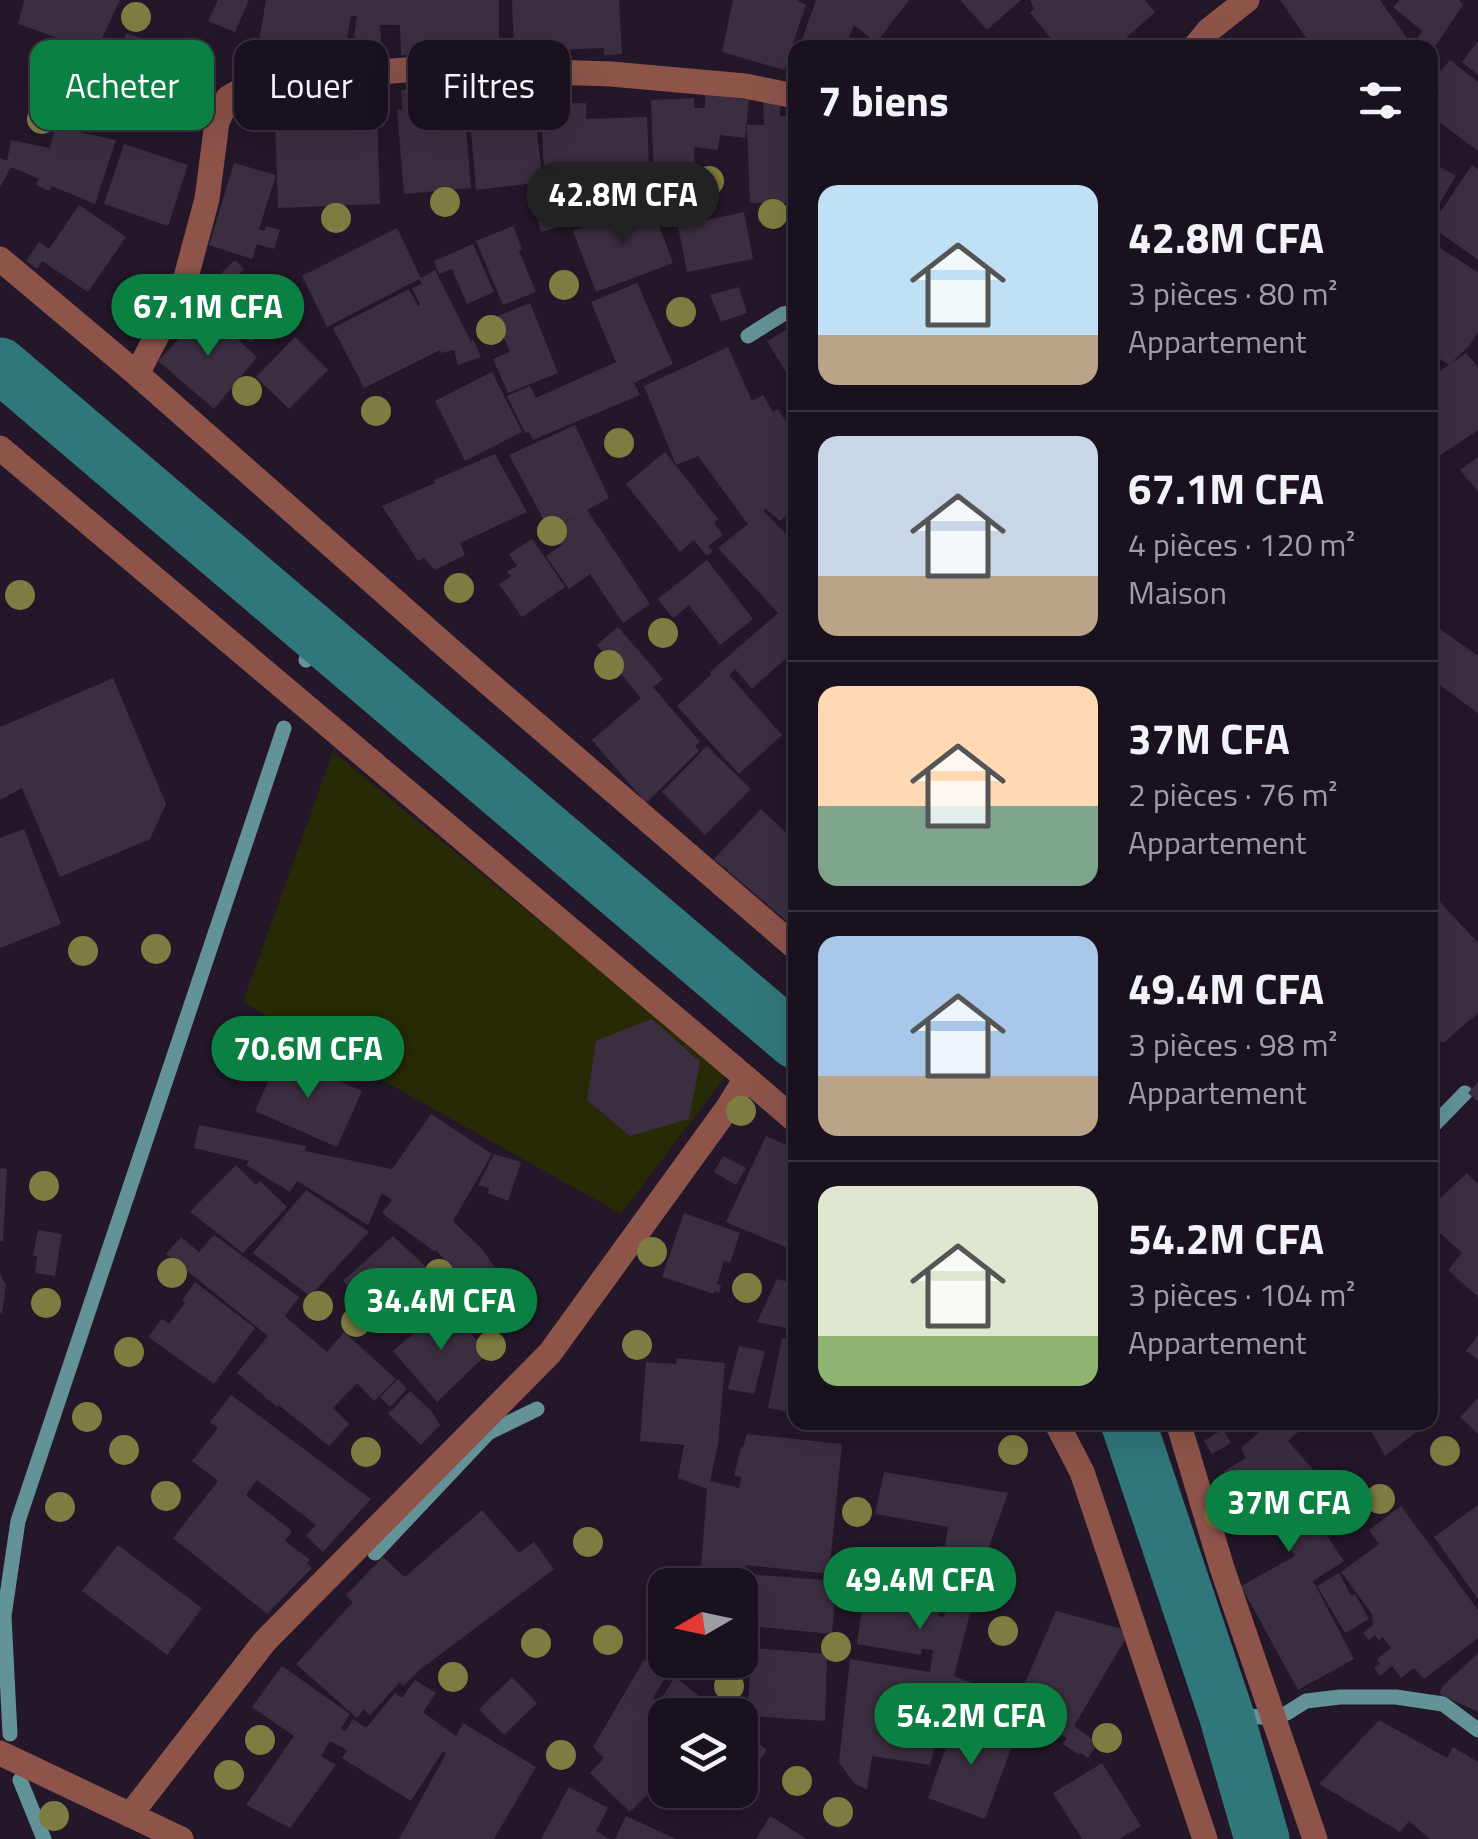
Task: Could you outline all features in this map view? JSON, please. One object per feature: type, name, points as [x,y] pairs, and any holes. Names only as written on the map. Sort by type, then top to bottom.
[{"type":"street","points":[[1201,40],[1247,0]]},
{"type":"street","points":[[137,374],[184,281],[207,199],[217,122],[228,98],[255,82],[430,68],[611,74],[745,86],[788,95]]},
{"type":"street","points":[[0,259],[788,941]]},
{"type":"street","points":[[0,448],[788,1114]]},
{"type":"street","points":[[130,1815],[265,1642],[550,1354],[746,1078]]},
{"type":"street","points":[[1060,1430],[1082,1472],[1206,1839]]},
{"type":"street","points":[[1180,1430],[1222,1568],[1314,1839]]},
{"type":"street","points":[[0,1753],[181,1839]]},
{"type":"green space","points":[[333,752],[727,1074],[621,1214],[243,1002]]},
{"type":"building","points":[[24,0],[120,0],[101,40],[64,40],[18,24]]},
{"type":"building","points":[[218,0],[249,0],[235,32],[208,21]]},
{"type":"building","points":[[266,0],[499,0],[499,40],[408,40],[408,55],[401,55],[400,25],[380,25],[381,40],[357,40],[357,16],[351,16],[347,40],[259,40]]},
{"type":"building","points":[[512,0],[619,0],[622,54],[604,55],[604,48],[570,50],[570,40],[514,40]]},
{"type":"building","points":[[733,0],[797,0],[806,5],[794,40],[788,40],[784,70],[722,52]]},
{"type":"building","points":[[816,0],[909,0],[878,40],[872,40],[854,25],[848,40],[802,40]]},
{"type":"building","points":[[960,0],[1021,0],[987,30]]},
{"type":"building","points":[[1030,0],[1145,0],[1155,12],[1124,40],[1052,40],[1030,13],[1034,9]]},
{"type":"building","points":[[1280,0],[1380,0],[1408,40],[1308,40]]},
{"type":"building","points":[[1400,0],[1459,0],[1463,5],[1438,42],[1416,40],[1422,31],[1393,7]]},
{"type":"building","points":[[126,33],[146,40],[124,40]]},
{"type":"building","points":[[1478,41],[1478,75],[1462,62]]},
{"type":"building","points":[[1450,60],[1478,82],[1478,151],[1438,121],[1438,74]]},
{"type":"building","points":[[408,89],[408,130],[466,130],[471,188],[404,194],[397,110],[402,110],[401,90]]},
{"type":"building","points":[[705,94],[749,100],[745,138],[720,135],[718,150],[694,147],[696,211],[655,212],[651,100],[694,98],[694,108],[705,108]]},
{"type":"building","points":[[780,95],[780,116],[788,116],[788,203],[750,203],[747,125],[764,125],[763,96]]},
{"type":"building","points":[[570,103],[586,103],[586,119],[647,117],[650,192],[545,196],[542,130],[570,130]]},
{"type":"building","points":[[54,130],[116,140],[95,204],[52,186],[49,191],[36,185],[39,179],[11,167],[0,187],[0,158],[7,161],[11,140],[50,148]]},
{"type":"building","points":[[275,130],[377,130],[380,204],[278,208]]},
{"type":"building","points":[[471,130],[537,130],[543,182],[476,190]]},
{"type":"building","points":[[124,144],[188,165],[168,226],[104,204]]},
{"type":"building","points":[[234,163],[276,175],[259,229],[264,231],[266,226],[280,230],[274,249],[257,244],[252,259],[209,245]]},
{"type":"building","points":[[1472,165],[1478,169],[1478,260],[1438,231],[1438,216]]},
{"type":"building","points":[[1438,166],[1456,176],[1438,206]]},
{"type":"building","points":[[583,196],[589,218],[541,232],[536,214],[545,211],[542,202]]},
{"type":"building","points":[[650,202],[673,263],[596,292],[573,231]]},
{"type":"building","points":[[79,205],[126,237],[88,292],[42,261],[37,269],[26,261],[39,242],[49,249]]},
{"type":"building","points":[[744,212],[753,259],[687,272],[678,226]]},
{"type":"building","points":[[513,226],[536,292],[503,305],[476,241]]},
{"type":"building","points":[[397,228],[421,278],[435,270],[481,357],[458,365],[454,350],[440,350],[364,388],[333,328],[409,289],[418,306],[412,288],[422,284],[419,279],[327,327],[302,276]]},
{"type":"building","points":[[473,244],[494,292],[467,304],[452,269],[439,274],[434,261]]},
{"type":"building","points":[[1438,247],[1478,272],[1478,332],[1449,365],[1438,357]]},
{"type":"building","points":[[235,260],[244,269],[235,278],[239,282],[249,274],[282,313],[251,343],[201,292]]},
{"type":"building","points":[[637,283],[673,364],[634,383],[640,395],[533,440],[529,432],[525,433],[507,396],[530,386],[536,398],[616,362],[591,302]]},
{"type":"building","points":[[739,287],[747,313],[721,322],[710,295]]},
{"type":"building","points":[[530,303],[558,373],[508,393],[493,359],[510,352],[495,317]]},
{"type":"building","points":[[206,309],[257,357],[214,409],[158,361]]},
{"type":"building","points":[[788,329],[788,376],[767,341]]},
{"type":"building","points":[[295,337],[328,370],[289,409],[256,377]]},
{"type":"building","points":[[728,347],[752,401],[763,395],[773,412],[778,409],[788,425],[788,514],[780,521],[766,509],[763,511],[788,536],[788,656],[752,689],[735,669],[729,675],[782,735],[739,774],[677,706],[778,613],[718,548],[748,524],[698,456],[676,465],[644,386]]},
{"type":"building","points":[[1466,353],[1478,367],[1478,430],[1438,457],[1438,372]]},
{"type":"building","points":[[492,372],[522,432],[465,461],[435,401]]},
{"type":"building","points":[[575,425],[609,498],[587,510],[650,604],[623,623],[590,574],[569,589],[546,556],[562,545],[552,531],[574,517],[549,530],[509,455]]},
{"type":"building","points":[[665,452],[718,519],[714,523],[723,535],[708,546],[713,551],[707,556],[694,540],[680,552],[626,484]]},
{"type":"building","points":[[495,454],[527,512],[460,543],[465,555],[435,570],[424,558],[418,561],[382,506]]},
{"type":"building","points":[[1478,457],[1478,492],[1460,470]]},
{"type":"building","points":[[532,539],[565,587],[522,617],[499,584],[517,566],[509,554]]},
{"type":"building","points":[[707,560],[753,619],[720,645],[689,605],[673,618],[658,599]]},
{"type":"building","points":[[618,627],[663,679],[653,687],[700,742],[695,746],[699,751],[646,803],[592,740],[641,698],[597,645]]},
{"type":"building","points":[[1438,628],[1478,656],[1478,713],[1438,684]]},
{"type":"building","points":[[113,678],[166,804],[150,839],[60,877],[22,788],[0,800],[0,727]]},
{"type":"building","points":[[707,746],[751,789],[705,835],[662,792]]},
{"type":"building","points":[[761,809],[788,834],[788,922],[714,859]]},
{"type":"building","points":[[24,829],[61,924],[0,948],[0,838]]},
{"type":"building","points":[[1438,900],[1478,943],[1478,1013],[1443,1043],[1438,1039]]},
{"type":"building","points":[[652,1019],[700,1062],[689,1119],[630,1136],[587,1100],[596,1041]]},
{"type":"building","points":[[280,1055],[362,1091],[337,1147],[255,1111]]},
{"type":"building","points":[[1478,1082],[1478,1102],[1468,1093]]},
{"type":"building","points":[[431,1114],[492,1154],[453,1221],[482,1249],[506,1284],[511,1281],[532,1317],[496,1335],[462,1280],[436,1250],[382,1213],[392,1200],[382,1193],[368,1225],[297,1181],[290,1192],[246,1165],[249,1161],[194,1148],[199,1125],[306,1146],[305,1151],[392,1169]]},
{"type":"building","points":[[766,1136],[788,1146],[788,1248],[726,1222]]},
{"type":"building","points":[[494,1154],[521,1162],[508,1201],[478,1185]]},
{"type":"building","points":[[723,1156],[746,1168],[736,1185],[714,1172]]},
{"type":"building","points":[[236,1165],[287,1207],[243,1253],[190,1212]]},
{"type":"building","points":[[0,1168],[7,1169],[3,1241],[0,1241]]},
{"type":"building","points":[[1467,1173],[1478,1184],[1478,1297],[1448,1270],[1462,1253],[1438,1231],[1438,1200]]},
{"type":"building","points":[[306,1190],[369,1232],[310,1296],[253,1253]]},
{"type":"building","points":[[684,1213],[740,1233],[730,1263],[724,1261],[717,1284],[721,1285],[719,1293],[662,1277]]},
{"type":"building","points":[[38,1230],[62,1234],[55,1276],[35,1273],[37,1256],[33,1256]]},
{"type":"building","points":[[214,1235],[299,1297],[285,1316],[327,1352],[344,1332],[396,1379],[374,1401],[357,1383],[333,1408],[349,1424],[329,1446],[237,1373],[268,1336],[166,1254],[181,1237],[199,1252]]},
{"type":"building","points":[[393,1236],[426,1267],[375,1316],[343,1281]]},
{"type":"building","points":[[0,1274],[6,1285],[2,1313],[0,1313]]},
{"type":"building","points":[[777,1279],[788,1282],[788,1329],[757,1322]]},
{"type":"building","points":[[195,1282],[255,1328],[214,1384],[148,1337],[162,1319],[169,1324]]},
{"type":"building","points":[[418,1287],[438,1304],[424,1321],[404,1303]]},
{"type":"building","points":[[446,1305],[488,1353],[437,1402],[393,1351]]},
{"type":"building","points":[[1478,1335],[1478,1360],[1466,1351]]},
{"type":"building","points":[[782,1338],[788,1339],[788,1412],[768,1408]]},
{"type":"building","points":[[739,1346],[765,1351],[754,1394],[728,1389]]},
{"type":"building","points":[[677,1358],[725,1363],[718,1445],[710,1481],[739,1488],[741,1477],[734,1476],[747,1434],[842,1444],[829,1574],[746,1565],[701,1568],[707,1489],[678,1478],[684,1445],[640,1441],[646,1362],[676,1364]]},
{"type":"building","points":[[398,1379],[407,1389],[390,1407],[380,1397]]},
{"type":"building","points":[[410,1391],[440,1425],[421,1445],[388,1414]]},
{"type":"building","points":[[231,1395],[371,1499],[323,1552],[306,1536],[316,1525],[257,1480],[246,1495],[292,1531],[285,1541],[310,1560],[307,1563],[312,1568],[267,1614],[173,1538],[218,1481],[192,1461],[218,1428],[210,1422]]},
{"type":"building","points":[[1478,1398],[1478,1434],[1460,1417]]},
{"type":"building","points":[[1224,1430],[1231,1443],[1212,1454],[1204,1441]]},
{"type":"building","points":[[1262,1430],[1296,1430],[1288,1441],[1325,1483],[1277,1516],[1304,1502],[1344,1561],[1313,1581],[1354,1659],[1298,1690],[1241,1586],[1295,1556],[1273,1519],[1247,1535],[1233,1514],[1245,1507],[1224,1471],[1246,1458],[1241,1448]]},
{"type":"building","points":[[1370,1430],[1419,1430],[1385,1456]]},
{"type":"building","points":[[884,1472],[1008,1493],[974,1589],[942,1586],[939,1616],[944,1617],[946,1606],[971,1609],[954,1676],[1014,1699],[1002,1732],[945,1711],[930,1765],[872,1756],[867,1790],[854,1783],[839,1762],[850,1659],[930,1672],[933,1650],[922,1649],[921,1655],[857,1644],[867,1572],[902,1578],[906,1557],[935,1562],[937,1546],[945,1546],[948,1527],[875,1514]]},
{"type":"building","points":[[1478,1505],[1478,1599],[1434,1537]]},
{"type":"building","points":[[1401,1506],[1478,1610],[1478,1638],[1424,1679],[1414,1668],[1401,1678],[1392,1666],[1380,1676],[1374,1668],[1380,1664],[1377,1659],[1391,1648],[1383,1637],[1379,1641],[1375,1635],[1369,1640],[1363,1633],[1373,1625],[1372,1614],[1341,1572],[1379,1544],[1369,1530]]},
{"type":"building","points":[[482,1510],[519,1553],[534,1542],[554,1569],[403,1686],[400,1682],[370,1715],[364,1709],[357,1718],[296,1664],[353,1602],[346,1595],[383,1557],[405,1577]]},
{"type":"building","points":[[118,1545],[202,1608],[167,1655],[82,1591]]},
{"type":"building","points":[[1339,1573],[1369,1619],[1345,1633],[1317,1586]]},
{"type":"building","points":[[758,1575],[837,1581],[832,1634],[758,1627]]},
{"type":"building","points":[[1056,1611],[1130,1631],[1074,1726],[1098,1743],[1088,1758],[1063,1744],[1067,1738],[1014,1708]]},
{"type":"building","points":[[758,1648],[827,1654],[825,1721],[758,1717],[758,1698],[748,1698],[750,1678],[758,1678]]},
{"type":"building","points":[[1478,1653],[1478,1712],[1439,1694]]},
{"type":"building","points":[[644,1660],[648,1662],[648,1678],[666,1678],[653,1698],[648,1698],[648,1794],[630,1812],[590,1773],[604,1758],[593,1747]]},
{"type":"building","points":[[282,1666],[350,1714],[341,1728],[345,1732],[353,1719],[366,1728],[395,1693],[402,1698],[415,1680],[436,1693],[423,1712],[456,1736],[463,1723],[536,1767],[494,1839],[399,1839],[446,1754],[443,1751],[411,1801],[342,1758],[347,1750],[330,1741],[321,1756],[336,1765],[290,1828],[246,1805],[294,1736],[252,1707]]},
{"type":"building","points":[[512,1677],[537,1703],[504,1735],[479,1709]]},
{"type":"building","points":[[676,1678],[702,1698],[662,1698]]},
{"type":"building","points":[[956,1719],[1015,1738],[985,1819],[928,1798]]},
{"type":"building","points":[[1379,1720],[1447,1758],[1453,1747],[1478,1762],[1478,1839],[1430,1839],[1409,1821],[1400,1832],[1319,1784]]},
{"type":"building","points":[[758,1743],[767,1750],[758,1762]]},
{"type":"building","points":[[1102,1763],[1141,1826],[1119,1839],[1082,1839],[1053,1793]]},
{"type":"building","points":[[569,1787],[608,1808],[596,1831],[610,1839],[541,1839]]},
{"type":"building","points":[[626,1816],[676,1839],[615,1839]]},
{"type":"building","points":[[770,1816],[807,1839],[756,1839]]},
{"type":"waterway","points":[[748,336],[788,313]]},
{"type":"waterway","points":[[0,365],[788,1035]]},
{"type":"waterway","points":[[306,660],[315,632]]},
{"type":"waterway","points":[[10,1734],[4,1616],[18,1521],[284,728]]},
{"type":"waterway","points":[[1438,1121],[1465,1093]]},
{"type":"waterway","points":[[375,1553],[488,1433],[537,1409]]},
{"type":"waterway","points":[[1131,1430],[1226,1714],[1262,1839]]},
{"type":"waterway","points":[[1226,1714],[1272,1718],[1306,1701],[1396,1697],[1443,1704],[1478,1730]]},
{"type":"waterway","points":[[20,1780],[44,1839]]}]
